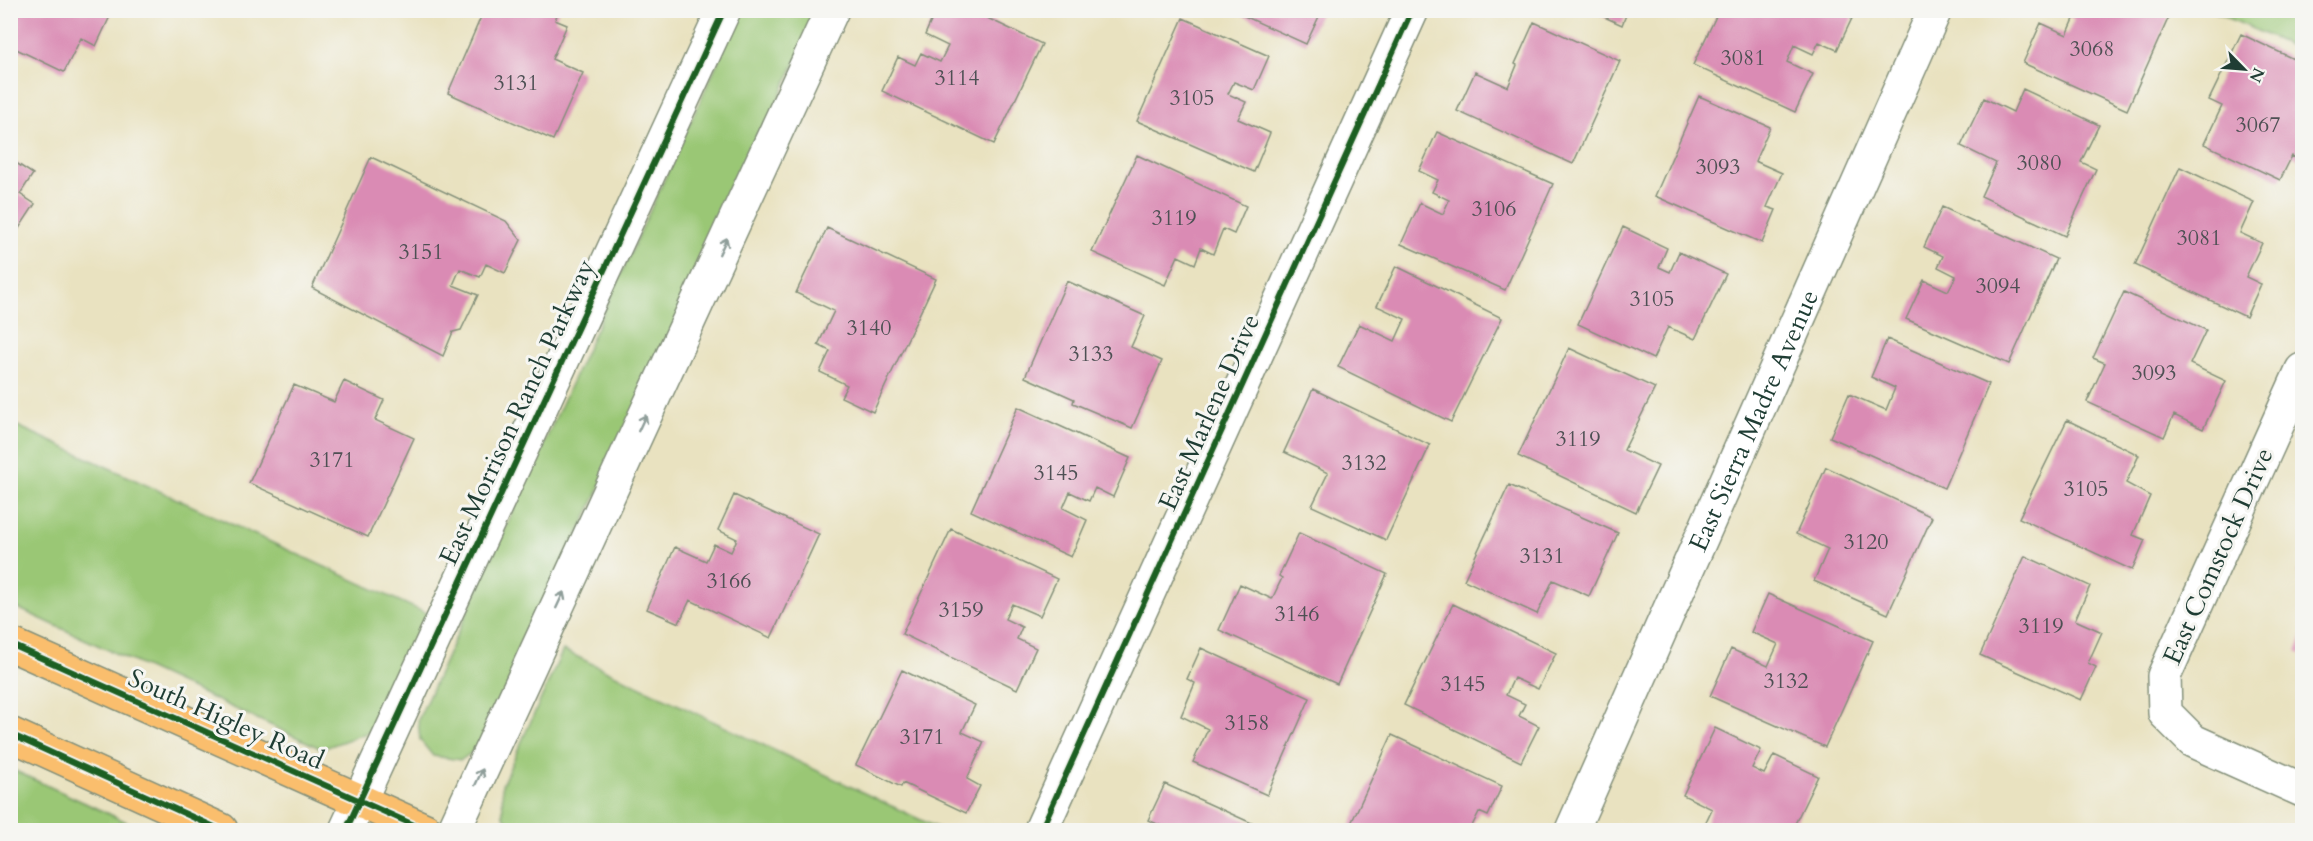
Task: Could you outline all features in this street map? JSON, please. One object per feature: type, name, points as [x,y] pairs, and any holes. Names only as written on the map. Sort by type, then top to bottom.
[{"type":"main road","name":"South Higley Road","points":[[10,644],[425,831]]},
{"type":"main road","points":[[10,734],[221,831]]},
{"type":"street","name":"East Morrison Ranch Parkway","points":[[346,831],[724,10]]},
{"type":"street","points":[[454,831],[832,10]]},
{"type":"street","name":"East Marlene Drive","points":[[1041,831],[1412,10]]},
{"type":"street","name":"East Sierra Madre Avenue","points":[[1572,831],[1935,10]]},
{"type":"street","name":"East Comstock Drive","points":[[2302,370],[2164,676],[2165,713],[2193,741],[2302,790]]},
{"type":"green space","points":[[741,11],[819,11],[481,746],[461,760],[433,756],[420,740],[418,720]]},
{"type":"green space","points":[[2213,11],[2302,11],[2302,51]]},
{"type":"green space","points":[[11,423],[430,615],[375,730],[322,749],[11,605]]},
{"type":"green space","points":[[563,650],[942,830],[517,830],[503,816],[502,785]]},
{"type":"green space","points":[[11,769],[144,830],[11,830]]},
{"type":"building","points":[[10,10],[113,10],[96,46],[81,38],[64,72],[10,46]]},
{"type":"building","points":[[484,10],[559,10],[555,20],[567,25],[552,59],[583,73],[553,140],[448,93]]},
{"type":"building","points":[[936,10],[983,10],[981,15],[1042,44],[994,144],[882,91],[898,57],[915,65],[921,53],[940,62],[948,46],[925,35]]},
{"type":"building","points":[[1231,10],[1322,10],[1306,44]]},
{"type":"building","points":[[1589,10],[1628,10],[1622,25]]},
{"type":"building","points":[[1719,10],[1847,10],[1854,14],[1837,50],[1819,42],[1813,54],[1794,45],[1787,62],[1813,74],[1795,112],[1693,65]]},
{"type":"building","points":[[2055,10],[2172,10],[2127,110],[2023,63],[2041,23],[2067,35],[2074,19]]},
{"type":"building","points":[[1183,18],[1269,56],[1254,90],[1234,82],[1228,94],[1246,102],[1238,119],[1270,133],[1254,172],[1137,121]]},
{"type":"building","points":[[1534,22],[1620,61],[1573,164],[1457,111],[1475,72],[1508,87],[1517,65],[1515,64]]},
{"type":"building","points":[[2241,34],[2302,63],[2302,161],[2292,156],[2280,180],[2204,144],[2222,106],[2209,100]]},
{"type":"building","points":[[2023,89],[2099,125],[2081,162],[2096,169],[2065,236],[1981,196],[1996,163],[1961,146],[1984,98],[2013,112]]},
{"type":"building","points":[[1699,96],[1770,127],[1755,161],[1782,173],[1767,207],[1776,210],[1762,243],[1655,196]]},
{"type":"building","points":[[1437,132],[1553,184],[1505,290],[1401,244],[1420,203],[1443,214],[1449,200],[1432,192],[1438,180],[1419,171]]},
{"type":"building","points":[[1137,155],[1246,206],[1234,234],[1223,229],[1213,254],[1201,248],[1195,264],[1178,256],[1165,285],[1092,252]]},
{"type":"building","points":[[371,157],[506,221],[521,240],[505,273],[486,264],[480,277],[460,269],[453,285],[478,295],[461,330],[453,332],[443,356],[312,288]]},
{"type":"building","points":[[10,159],[33,174],[20,194],[35,204],[10,242]]},
{"type":"building","points":[[2180,167],[2254,202],[2240,233],[2262,243],[2246,277],[2261,284],[2246,317],[2135,265]]},
{"type":"building","points":[[1942,207],[2056,259],[2009,364],[1906,319],[1924,280],[1948,291],[1956,276],[1938,267],[1943,256],[1924,247]]},
{"type":"building","points":[[1623,227],[1667,248],[1659,267],[1670,272],[1679,252],[1726,274],[1695,339],[1668,327],[1653,359],[1578,324]]},
{"type":"building","points":[[827,228],[936,279],[873,412],[841,397],[847,385],[820,372],[830,351],[818,345],[834,311],[796,293]]},
{"type":"building","points":[[1396,266],[1502,318],[1451,422],[1338,367],[1359,324],[1395,341],[1405,319],[1377,306]]},
{"type":"building","points":[[1067,281],[1145,316],[1131,347],[1162,361],[1132,428],[1073,403],[1074,399],[1025,377]]},
{"type":"building","points":[[2124,292],[2206,330],[2190,364],[2226,381],[2203,429],[2174,415],[2164,437],[2087,402],[2105,363],[2093,358]]},
{"type":"building","points":[[1887,339],[1989,384],[1944,488],[1830,437],[1849,394],[1886,410],[1895,388],[1871,377]]},
{"type":"building","points":[[1569,348],[1655,388],[1624,450],[1658,466],[1636,512],[1518,456]]},
{"type":"building","points":[[344,381],[384,400],[375,420],[414,438],[368,537],[249,483],[294,385],[334,402]]},
{"type":"building","points":[[1313,389],[1430,445],[1386,540],[1312,506],[1328,473],[1284,452]]},
{"type":"building","points":[[1018,407],[1130,458],[1113,497],[1095,488],[1089,501],[1070,492],[1063,508],[1087,520],[1071,557],[971,511]]},
{"type":"building","points":[[2067,420],[2139,455],[2126,483],[2150,496],[2133,535],[2145,540],[2132,570],[2019,518]]},
{"type":"building","points":[[1826,467],[1932,517],[1888,614],[1814,581],[1828,549],[1796,534]]},
{"type":"building","points":[[1509,485],[1618,533],[1589,596],[1553,580],[1537,614],[1464,580]]},
{"type":"building","points":[[734,495],[819,534],[771,638],[690,600],[679,623],[647,609],[675,547],[706,561],[714,544],[731,552],[737,539],[718,530]]},
{"type":"building","points":[[951,529],[1057,579],[1040,616],[1012,604],[1005,619],[1022,627],[1017,639],[1036,648],[1017,689],[902,634]]},
{"type":"building","points":[[1299,533],[1387,574],[1337,684],[1219,630],[1240,584],[1272,599],[1282,578],[1279,576]]},
{"type":"building","points":[[2025,556],[2090,586],[2075,620],[2102,632],[2088,663],[2096,667],[2081,700],[1980,655]]},
{"type":"building","points":[[2302,561],[2302,576],[2297,573]]},
{"type":"building","points":[[1768,594],[1873,641],[1825,747],[1710,696],[1731,649],[1768,666],[1778,644],[1751,632]]},
{"type":"building","points":[[1453,604],[1556,653],[1538,689],[1514,678],[1506,695],[1525,704],[1519,716],[1539,726],[1521,762],[1404,705]]},
{"type":"building","points":[[2302,636],[2302,655],[2296,652]]},
{"type":"building","points":[[1201,648],[1310,698],[1267,795],[1193,762],[1208,729],[1181,716],[1195,683],[1187,679]]},
{"type":"building","points":[[902,670],[975,705],[962,732],[984,742],[967,779],[980,786],[966,813],[903,783],[901,787],[856,765]]},
{"type":"building","points":[[1715,728],[1761,750],[1752,768],[1764,774],[1774,755],[1818,776],[1792,830],[1702,830],[1712,809],[1683,795]]},
{"type":"building","points":[[1392,735],[1502,786],[1488,816],[1479,812],[1470,830],[1348,830]]},
{"type":"building","points":[[1165,784],[1267,830],[1171,830],[1148,820]]},
{"type":"cycle path","points":[[346,830],[724,10]]},
{"type":"cycle path","points":[[1041,830],[1412,10]]},
{"type":"cycle path","points":[[10,644],[425,830]]},
{"type":"cycle path","points":[[10,734],[221,830]]}]
